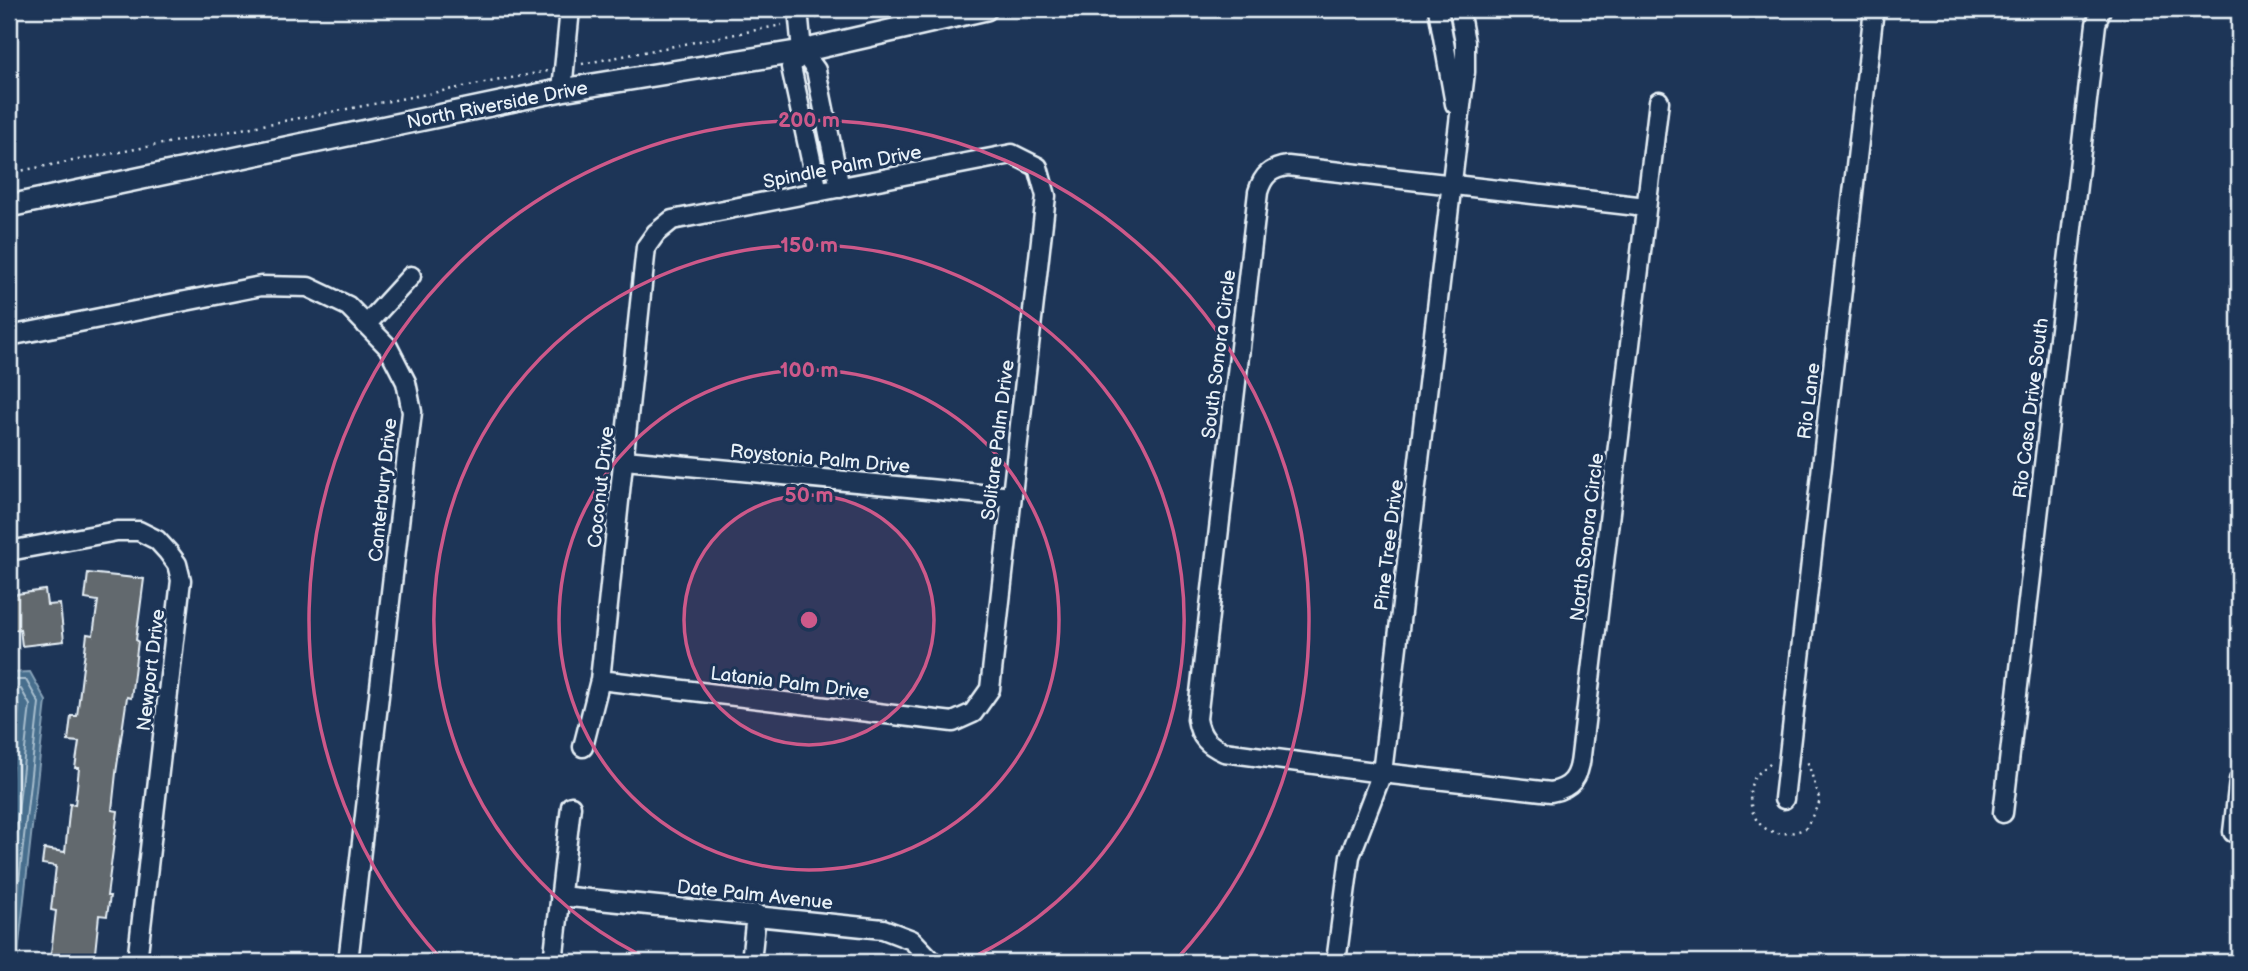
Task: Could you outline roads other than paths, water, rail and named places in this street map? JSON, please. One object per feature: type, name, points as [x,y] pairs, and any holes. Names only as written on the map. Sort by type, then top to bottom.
[{"type":"street","points":[[562,90],[570,9]]},
{"type":"street","name":"North Riverside Drive","points":[[9,206],[562,90],[802,51],[986,9]]},
{"type":"street","name":"Pine Tree Drive","points":[[1438,9],[1459,128]]},
{"type":"street","name":"Pine Tree Drive","points":[[1336,962],[1350,856],[1382,773],[1465,72],[1465,42],[1459,9]]},
{"type":"street","name":"Rio Lane","points":[[1784,799],[1874,9]]},
{"type":"street","name":"Rio Casa Drive South","points":[[2003,813],[2096,24],[2101,9]]},
{"type":"street","points":[[799,15],[802,51],[816,70],[840,188]]},
{"type":"street","points":[[802,51],[792,66],[818,192]]},
{"type":"street","name":"North Sonora Circle","points":[[1382,773],[1551,792],[1574,782],[1580,771],[1659,101]]},
{"type":"street","name":"Spindle Palm Drive","points":[[656,233],[672,220],[1012,154],[1038,167]]},
{"type":"street","name":"South Sonora Circle","points":[[1382,773],[1224,752],[1209,745],[1199,732],[1197,719],[1258,192],[1267,173],[1276,167],[1288,166],[1646,207]]},
{"type":"street","name":"Solitare Palm Drive","points":[[973,713],[990,689],[1046,196],[1038,167]]},
{"type":"street","name":"Coconut Drive","points":[[583,747],[600,680],[646,247],[656,233]]},
{"type":"street","points":[[366,325],[411,276]]},
{"type":"street","name":"Canterbury Drive","points":[[9,335],[261,286],[308,287],[348,306],[388,347],[406,382],[412,412],[348,962]]},
{"type":"street","name":"Roystonia Palm Drive","points":[[625,460],[1012,497]]},
{"type":"street","name":"Newport Drive","points":[[9,551],[117,531],[139,531],[157,540],[177,564],[181,580],[137,962]]},
{"type":"street","name":"Latania Palm Drive","points":[[600,680],[953,722],[973,713]]},
{"type":"street","points":[[2233,832],[2239,780]]},
{"type":"street","points":[[553,962],[572,806]]},
{"type":"street","name":"Date Palm Avenue","points":[[560,896],[883,929],[912,940],[933,962]]},
{"type":"street","points":[[751,962],[756,914]]},
{"type":"water","points":[[30,672],[46,701],[17,962],[9,962],[9,673]]}]
